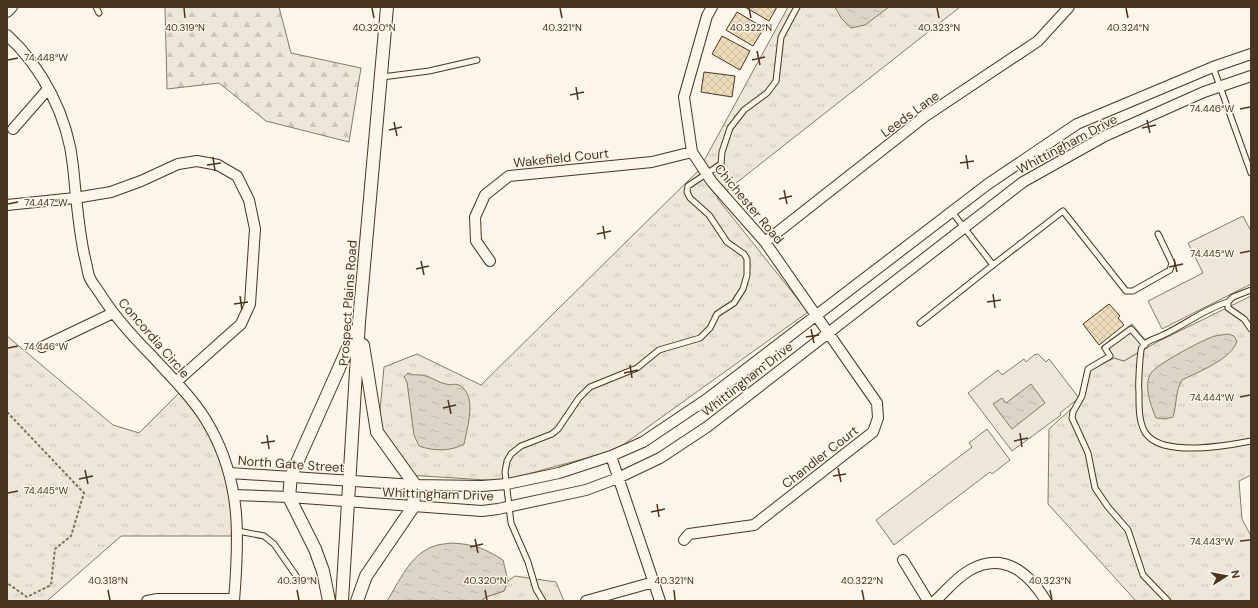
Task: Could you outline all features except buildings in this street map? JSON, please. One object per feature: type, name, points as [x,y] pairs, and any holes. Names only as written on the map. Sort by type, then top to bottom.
[{"type":"street","points":[[7,12],[12,7]]},
{"type":"street","name":"Prospect Plains Road","points":[[342,601],[359,322],[387,7]]},
{"type":"street","name":"Chichester Road","points":[[712,7],[707,16],[684,98],[692,152],[712,182],[765,242],[816,317]]},
{"type":"street","name":"Leeds Lane","points":[[765,242],[924,117],[1038,42],[1069,7]]},
{"type":"street","name":"Concordia Circle","points":[[7,35],[16,43],[41,76],[58,108],[68,137],[73,165],[78,223],[89,276],[113,313],[176,382],[210,427],[230,473],[238,531],[234,600]]},
{"type":"street","name":"Whittingham Drive","points":[[350,481],[415,485],[507,484],[559,473],[611,456],[643,442],[707,399],[988,184],[1077,124],[1213,67],[1251,54]]},
{"type":"street","name":"Whittingham Drive","points":[[348,503],[482,511],[510,507],[586,490],[618,478],[660,458],[707,427],[1023,182],[1061,159],[1105,136],[1220,87],[1251,76]]},
{"type":"street","points":[[13,129],[48,89]]},
{"type":"street","name":"Wakefield Court","points":[[490,261],[476,241],[475,217],[485,195],[509,176],[652,162],[692,152]]},
{"type":"street","points":[[7,205],[75,198],[111,192],[141,181],[178,164],[197,161],[218,165],[237,176],[249,200],[255,229],[250,304],[241,324],[176,382]]},
{"type":"street","points":[[42,347],[113,313]]},
{"type":"street","name":"Chandler Court","points":[[684,540],[689,534],[754,525],[873,432],[878,418],[877,403],[816,317]]},
{"type":"street","points":[[329,601],[323,571],[318,557],[289,497],[291,476],[359,322]]},
{"type":"street","points":[[357,601],[366,576],[413,507],[415,485],[377,432],[359,322]]},
{"type":"street","points":[[611,456],[660,601]]},
{"type":"street","name":"North Gate Street","points":[[230,473],[350,481]]},
{"type":"street","points":[[234,495],[289,497],[348,503]]},
{"type":"street","points":[[903,560],[928,601]]},
{"type":"street","points":[[935,601],[970,570],[988,564],[1005,564],[1024,572],[1036,584],[1046,601]]},
{"type":"street","points":[[586,601],[654,582]]},
{"type":"street","points":[[147,601],[158,599],[234,600]]},
{"type":"lane","points":[[96,7],[99,13]]},
{"type":"lane","points":[[543,601],[536,589],[528,562],[512,523],[505,472],[507,461],[511,454],[521,446],[552,434],[558,429],[578,398],[587,389],[597,383],[637,368],[659,350],[700,338],[710,328],[717,314],[734,303],[739,296],[747,275],[747,259],[744,254],[727,242],[712,218],[690,198],[687,192],[688,186],[720,164],[724,145],[730,128],[749,106],[773,87],[778,72],[781,37],[797,7]]},
{"type":"lane","points":[[381,77],[429,71],[477,60]]},
{"type":"lane","points":[[1213,67],[1251,173]]},
{"type":"lane","points":[[920,323],[1063,211],[1126,291],[1133,291],[1170,270],[1172,263],[1158,234]]},
{"type":"lane","points":[[952,212],[993,265]]},
{"type":"lane","points":[[1251,290],[1233,297],[1228,302],[1201,313],[1170,332],[1147,342],[1144,345],[1142,348],[1139,403],[1140,418],[1148,436],[1156,441],[1170,445],[1194,448],[1251,441]]},
{"type":"lane","points":[[1228,302],[1228,308],[1244,319],[1251,329]]},
{"type":"lane","points":[[1144,345],[1131,329],[1105,348],[1110,356],[1088,369],[1082,396],[1073,412],[1072,418],[1088,452],[1095,488],[1104,502],[1128,530],[1143,575],[1168,601]]},
{"type":"lane","points":[[238,531],[264,536],[274,544],[297,578]]},
{"type":"path","points":[[7,412],[84,493],[71,536],[55,549],[51,585],[27,597],[7,583]]},
{"type":"green space","points":[[165,7],[279,7],[291,53],[361,68],[349,142],[266,121],[219,83],[167,89]]},
{"type":"green space","points":[[788,7],[960,7],[717,198],[808,312],[616,450],[502,481],[407,475],[378,432],[384,367],[417,354],[481,385],[699,170]]},
{"type":"green space","points":[[1243,216],[1251,231],[1251,284],[1162,329],[1148,301],[1203,273],[1188,243]]},
{"type":"green space","points":[[1251,296],[1251,475],[1239,481],[1242,519],[1251,536],[1251,601],[1136,601],[1048,504],[1049,429],[1083,398],[1091,370],[1114,358],[1124,361],[1155,343]]},
{"type":"green space","points":[[7,336],[113,425],[139,433],[182,390],[221,455],[234,495],[236,536],[121,536],[47,601],[7,601]]},
{"type":"green space","points":[[1038,354],[1046,362],[1049,359],[1079,398],[1060,413],[1061,415],[1012,451],[968,393],[998,370],[1002,375],[1024,359],[1026,362],[1034,355]]},
{"type":"green space","points":[[987,429],[1010,460],[992,474],[990,472],[894,545],[876,520],[972,447],[969,443]]},
{"type":"green space","points":[[515,576],[556,582],[564,601],[481,601],[486,597],[504,591],[508,581]]},
{"type":"shaded area","points":[[1132,324],[1147,342],[1142,350],[1124,361],[1114,358],[1111,360],[1101,347]]},
{"type":"water","points":[[835,7],[889,7],[865,25],[851,28],[841,18]]},
{"type":"water","points":[[1228,334],[1234,336],[1237,341],[1229,354],[1205,369],[1182,380],[1178,389],[1173,417],[1165,419],[1156,418],[1150,402],[1148,389],[1151,373],[1171,358],[1191,347],[1209,338]]},
{"type":"water","points":[[408,373],[426,376],[448,385],[457,384],[465,390],[470,404],[470,412],[464,444],[459,447],[442,450],[419,446],[414,435],[407,382],[404,377]]},
{"type":"water","points":[[1031,384],[1045,403],[1012,429],[993,404],[1002,398],[1006,403]]},
{"type":"water","points":[[451,543],[466,544],[478,547],[503,560],[508,581],[504,591],[486,597],[481,601],[387,601],[406,570],[417,556],[434,546]]}]
